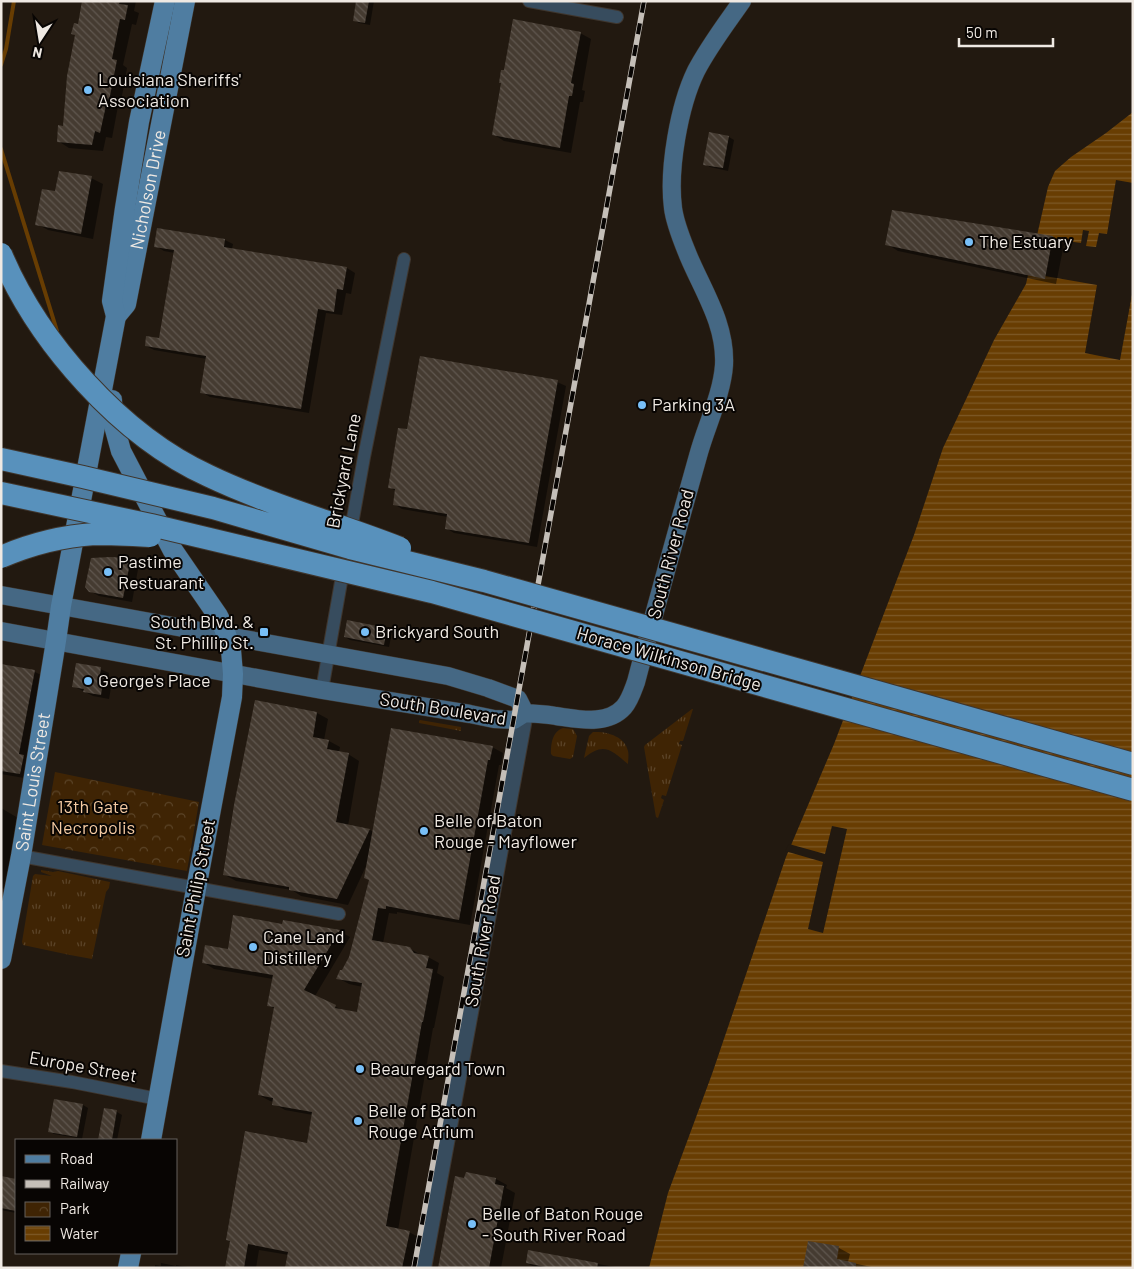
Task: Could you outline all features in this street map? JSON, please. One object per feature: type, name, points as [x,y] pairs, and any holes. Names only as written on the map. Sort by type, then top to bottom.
[{"type":"highway","points":[[1,254],[18,290],[52,342],[69,363],[107,405],[144,436],[167,452],[207,475],[246,492],[367,535],[484,581]]},
{"type":"highway","points":[[1,459],[213,508],[350,548],[484,581]]},
{"type":"highway","points":[[1,492],[202,538]]},
{"type":"highway","points":[[1,557],[52,540],[94,534],[202,538]]},
{"type":"highway","name":"Horace Wilkinson Bridge","points":[[202,538],[432,592],[1133,790]]},
{"type":"highway","name":"Horace Wilkinson Bridge","points":[[484,581],[1133,764]]},
{"type":"main road","name":"Nicholson Drive","points":[[61,606],[116,316],[112,301],[125,208],[139,122],[164,1]]},
{"type":"main road","name":"Nicholson Drive","points":[[116,316],[126,304],[185,1]]},
{"type":"main road","name":"South River Road","points":[[525,713],[597,720],[618,712],[632,694],[636,682],[700,449],[719,390],[724,366],[721,332],[714,309],[688,254],[677,227],[673,209],[673,174],[676,140],[690,85],[696,72],[742,1]]},
{"type":"main road","name":"Saint Philip Street","points":[[106,370],[111,375],[113,382],[113,422],[121,450],[172,549],[218,616],[231,650],[233,674],[232,697],[151,1139]]},
{"type":"main road","name":"South Boulevard","points":[[1,595],[448,676],[518,699],[525,713],[514,720],[498,719],[322,690],[1,631]]},
{"type":"main road","name":"Saint Louis Street","points":[[1,959],[21,856],[61,606]]},
{"type":"main road","points":[[128,1268],[131,1254]]},
{"type":"street","points":[[529,1],[617,17]]},
{"type":"street","name":"Brickyard Lane","points":[[322,690],[364,456],[404,259]]},
{"type":"street","name":"South River Road","points":[[423,1268],[525,713]]},
{"type":"street","points":[[21,856],[339,914]]},
{"type":"street","name":"Europe Street","points":[[1,1071],[72,1082],[158,1099]]},
{"type":"green space","points":[[692,709],[683,741],[680,741],[679,744],[682,745],[666,796],[662,795],[661,798],[664,800],[658,818],[656,817],[644,747]]},
{"type":"green space","points":[[420,720],[461,727],[461,731],[419,723]]},
{"type":"green space","points":[[563,728],[573,729],[577,736],[573,757],[570,759],[551,754],[554,735]]},
{"type":"green space","points":[[593,732],[604,732],[619,738],[628,751],[628,764],[617,754],[607,749],[596,750],[584,758],[589,736]]},
{"type":"green space","name":"13th Gate Necropolis","points":[[55,772],[199,802],[187,871],[42,845]]},
{"type":"green space","points":[[41,870],[58,871],[110,882],[106,892],[92,959],[23,945],[33,876],[35,874],[52,876],[41,872]]},
{"type":"water","points":[[1133,112],[1133,1268],[649,1268],[668,1193],[712,1074],[786,857],[834,744],[914,535],[943,448],[994,340],[1026,284],[1048,187],[1055,171],[1071,157]]},
{"type":"pier","points":[[1116,180],[1133,183],[1133,289],[1120,360],[1085,353],[1097,285],[1045,276],[1052,239],[1081,243],[1083,230],[1089,231],[1086,246],[1096,247],[1099,233],[1107,234]]},
{"type":"pier","points":[[832,826],[847,829],[823,933],[808,929],[823,862],[785,851],[789,844],[825,854]]},
{"type":"building","points":[[82,1],[120,1],[119,4],[128,5],[125,20],[120,19],[112,59],[117,60],[109,101],[107,101],[100,133],[95,131],[92,145],[57,142],[58,125],[63,126],[67,76],[75,35],[71,34],[74,23],[78,24]]},
{"type":"building","points":[[356,1],[369,1],[365,23],[353,21]]},
{"type":"building","points":[[513,19],[581,32],[571,83],[574,84],[572,96],[569,96],[560,148],[492,135],[501,83],[499,83],[501,70],[504,70]]},
{"type":"building","points":[[709,132],[729,136],[723,168],[703,165]]},
{"type":"building","points":[[59,171],[92,176],[81,234],[35,225],[42,189],[55,191]]},
{"type":"building","name":"The Estuary","points":[[892,210],[1053,236],[1045,279],[885,245]]},
{"type":"building","points":[[157,228],[225,239],[224,247],[347,267],[343,290],[337,289],[334,312],[318,309],[301,409],[200,393],[206,356],[145,346],[146,336],[159,338],[174,250],[154,247]]},
{"type":"building","points":[[420,356],[558,380],[529,543],[445,529],[447,514],[393,505],[395,489],[388,488],[398,428],[407,429]]},
{"type":"building","name":"Pastime Restuarant","points":[[91,558],[131,558],[123,598],[89,592],[85,587]]},
{"type":"building","name":"Brickyard South","points":[[347,620],[387,628],[384,645],[344,637]]},
{"type":"building","name":"George's Place","points":[[76,663],[101,667],[100,675],[104,676],[101,695],[83,692],[84,689],[72,687]]},
{"type":"building","points":[[1,664],[35,670],[19,754],[24,755],[20,774],[1,771]]},
{"type":"building","points":[[255,700],[317,712],[313,737],[329,740],[327,749],[349,753],[336,822],[370,829],[337,899],[289,890],[289,887],[223,875],[234,805]]},
{"type":"building","points":[[391,728],[493,746],[490,760],[488,760],[459,920],[386,906],[386,909],[378,908],[372,940],[410,947],[414,953],[429,956],[426,968],[433,969],[386,1226],[410,1231],[402,1268],[285,1268],[288,1252],[248,1244],[244,1268],[225,1268],[230,1241],[226,1240],[245,1131],[307,1143],[312,1112],[272,1105],[273,1098],[258,1095],[274,1007],[267,1006],[273,975],[202,963],[205,945],[228,949],[233,915],[282,924],[283,920],[340,930],[304,990],[336,1005],[335,1008],[357,1012],[362,983],[336,979],[349,957],[369,880],[364,878]]},
{"type":"building","points":[[54,1099],[83,1104],[77,1137],[48,1132]]},
{"type":"building","points":[[104,1108],[117,1110],[112,1139],[98,1139]]},
{"type":"building","name":"Belle of Baton Rouge - South River Road","points":[[466,1172],[496,1178],[495,1184],[504,1186],[489,1268],[438,1268],[455,1176],[464,1178]]},
{"type":"building","points":[[1,1176],[15,1179],[15,1211],[1,1208]]},
{"type":"building","points":[[808,1241],[839,1246],[837,1259],[856,1263],[856,1268],[803,1268]]},
{"type":"building","points":[[528,1250],[598,1263],[597,1268],[550,1268],[526,1263]]},
{"type":"waterway","points":[[1,65],[6,49],[14,1]]},
{"type":"waterway","points":[[1,149],[57,331]]},
{"type":"railway","points":[[414,1268],[644,1]]},
{"type":"place","name":"Louisiana Sheriffs' Association","points":[[88,90]]},
{"type":"place","name":"The Estuary","points":[[969,242]]},
{"type":"place","name":"Parking 3A","points":[[642,405]]},
{"type":"place","name":"Pastime Restuarant","points":[[108,572]]},
{"type":"place","name":"South Blvd. & St. Phillip St.","points":[[264,632]]},
{"type":"place","name":"Brickyard South","points":[[365,632]]},
{"type":"place","name":"George's Place","points":[[88,681]]},
{"type":"place","name":"Belle of Baton Rouge - Mayflower","points":[[424,831]]},
{"type":"place","name":"Cane Land Distillery","points":[[253,947]]},
{"type":"place","name":"Beauregard Town","points":[[360,1069]]},
{"type":"place","name":"Belle of Baton Rouge Atrium","points":[[358,1121]]},
{"type":"place","name":"Belle of Baton Rouge - South River Road","points":[[472,1224]]}]
